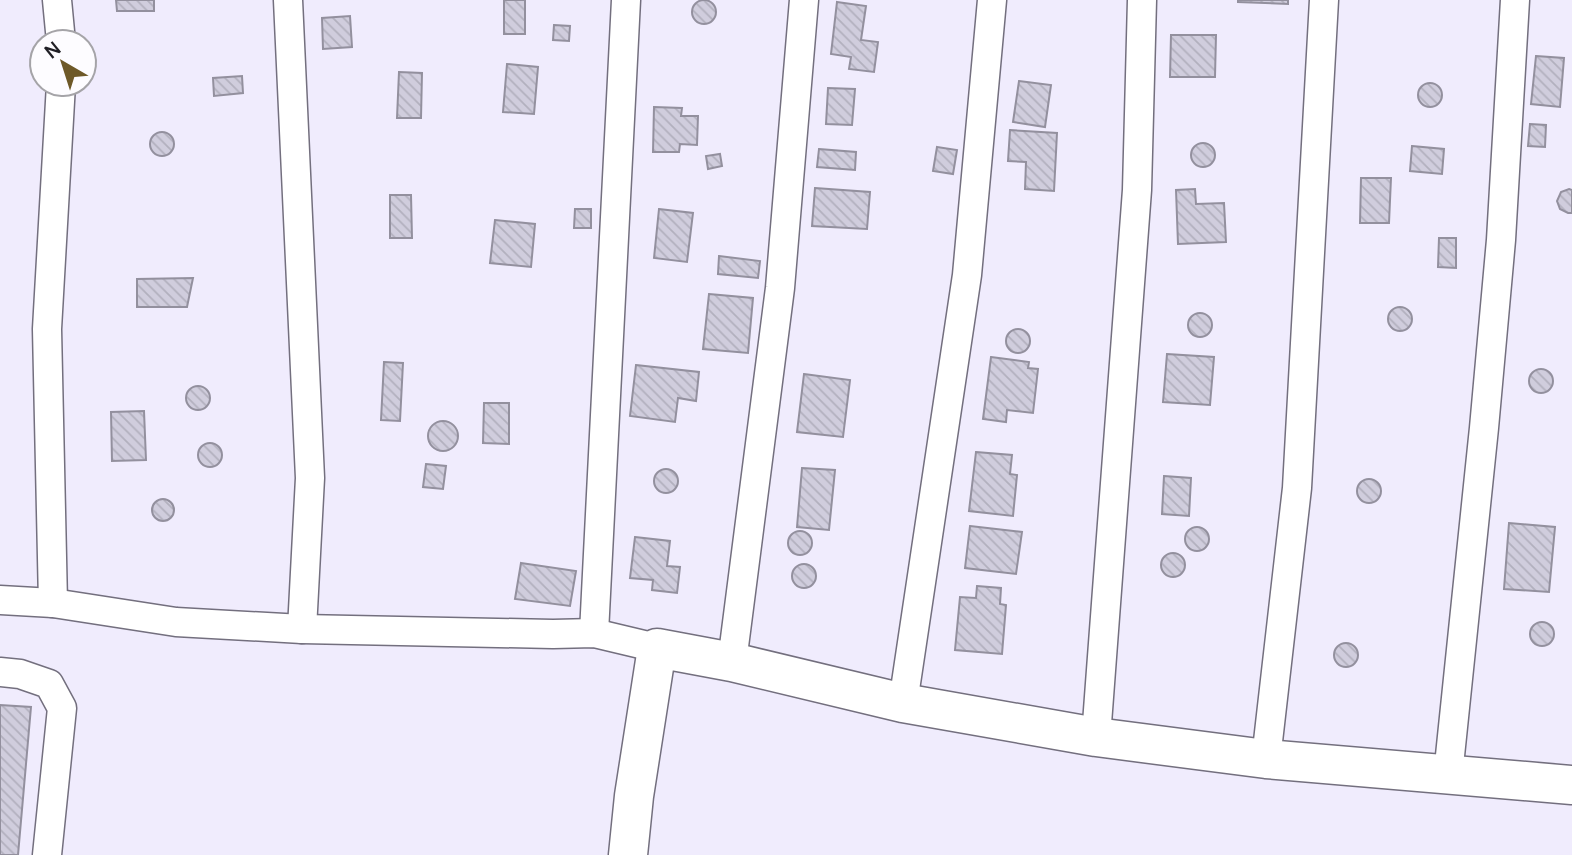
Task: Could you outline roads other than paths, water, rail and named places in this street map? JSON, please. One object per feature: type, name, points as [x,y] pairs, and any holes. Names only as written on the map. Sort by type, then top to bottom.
[{"type":"street","points":[[57,0],[60,28]]},
{"type":"street","points":[[288,0],[310,478],[302,629]]},
{"type":"street","points":[[594,633],[626,0]]},
{"type":"street","points":[[732,662],[780,288],[804,0]]},
{"type":"street","points":[[903,703],[967,275],[992,0]]},
{"type":"street","points":[[1096,737],[1137,190],[1142,0]]},
{"type":"street","points":[[1266,759],[1297,488],[1324,0]]},
{"type":"street","points":[[1448,775],[1501,240],[1515,0]]},
{"type":"street","points":[[53,603],[47,328],[60,98]]},
{"type":"street","points":[[0,600],[53,603],[176,622],[302,629],[594,633],[732,662],[903,703],[1096,737],[1266,759],[1572,785]]},
{"type":"street","points":[[628,855],[634,796],[657,648]]},
{"type":"street","points":[[0,672],[20,674],[48,684],[62,708],[47,855]]}]
